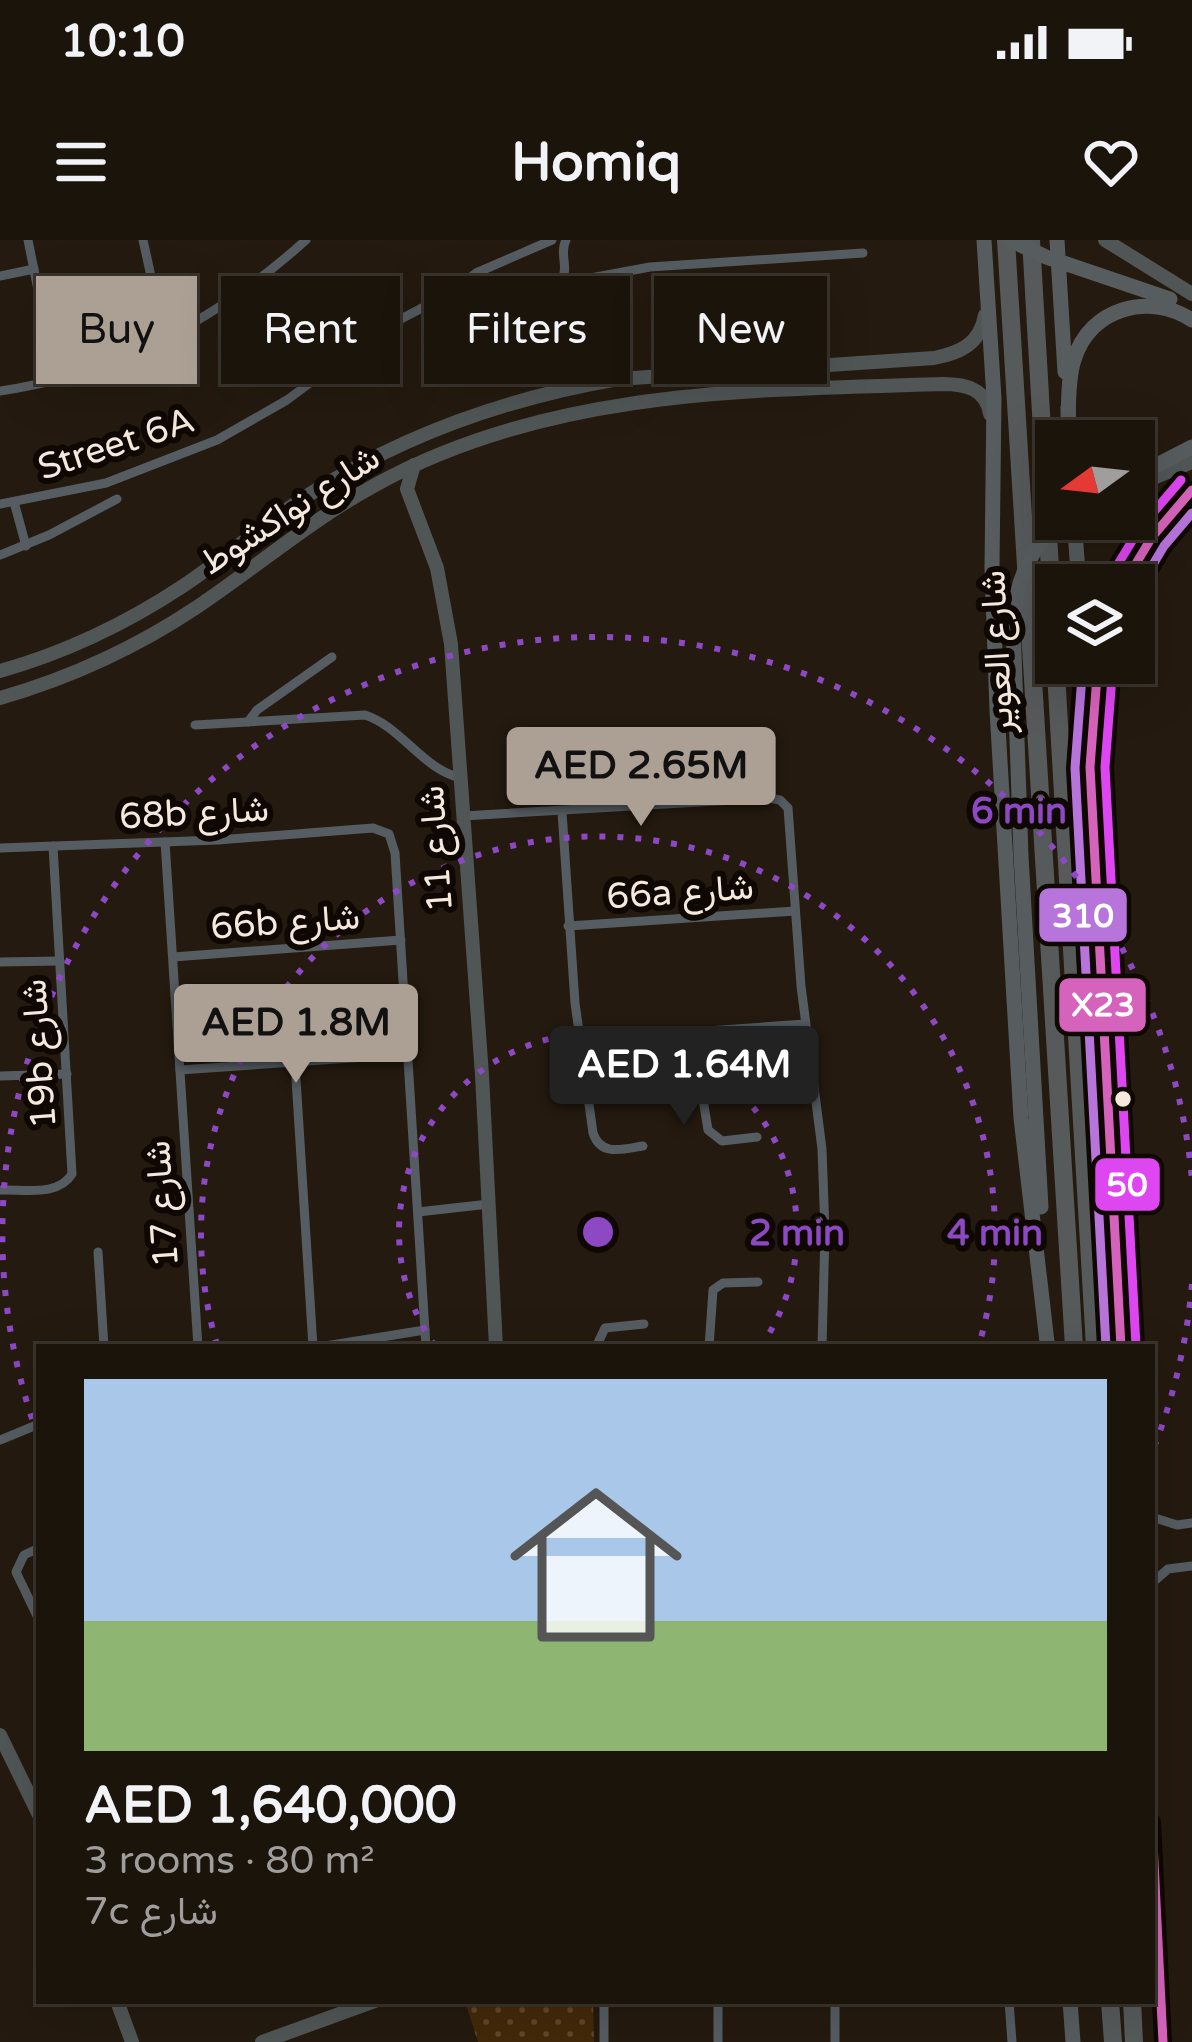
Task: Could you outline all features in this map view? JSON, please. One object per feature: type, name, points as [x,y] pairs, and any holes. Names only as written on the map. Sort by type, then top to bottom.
[{"type":"highway","name":"شارع العوير","points":[[1008,240],[1074,1344]]},
{"type":"highway","name":"شارع العوير","points":[[1031,240],[1095,1344]]},
{"type":"highway","points":[[1110,2004],[1113,2042]]},
{"type":"highway","points":[[1132,2004],[1134,2042]]},
{"type":"main road","points":[[984,240],[994,398],[997,710],[1024,1146],[1047,1344]]},
{"type":"main road","points":[[1008,240],[1192,310]]},
{"type":"main road","points":[[1057,240],[1068,418]]},
{"type":"main road","points":[[1068,418],[1074,358],[1107,316],[1153,305],[1192,320]]},
{"type":"main road","points":[[1155,466],[1192,447]]},
{"type":"main road","points":[[1042,540],[1021,574],[1013,623],[1047,1344]]},
{"type":"main road","points":[[1084,684],[1121,1344]]},
{"type":"main road","points":[[1155,1910],[1163,2042]]},
{"type":"main road","points":[[1070,2004],[1072,2042]]},
{"type":"street","points":[[28,240],[36,279]]},
{"type":"street","points":[[143,240],[151,276]]},
{"type":"street","points":[[197,321],[249,290],[306,240]]},
{"type":"street","points":[[809,240],[810,256]]},
{"type":"street","points":[[1106,240],[1192,295]]},
{"type":"street","points":[[548,242],[564,246],[564,276]]},
{"type":"street","name":"Street 6A","points":[[473,276],[548,242]]},
{"type":"street","points":[[593,276],[692,263],[863,253]]},
{"type":"street","name":"شارع نواكشوط","points":[[827,364],[915,362],[964,349],[982,328],[985,262]]},
{"type":"street","points":[[567,267],[580,273],[612,273]]},
{"type":"street","points":[[0,275],[34,269]]},
{"type":"street","name":"Street 6A","points":[[0,504],[128,476],[206,446],[275,407],[369,338],[424,307]]},
{"type":"street","name":"شارع نواكشوط","points":[[0,671],[59,651],[142,611],[338,477],[417,436],[549,392],[654,376]]},
{"type":"street","points":[[0,391],[36,384]]},
{"type":"street","points":[[802,391],[812,384]]},
{"type":"street","name":"شارع نواكشوط","points":[[0,698],[67,676],[153,634],[290,538],[414,465],[498,432],[567,413],[674,398],[967,386],[988,403],[993,463]]},
{"type":"street","points":[[1155,477],[1192,462]]},
{"type":"street","points":[[409,496],[407,480],[414,465]]},
{"type":"street","points":[[381,482],[409,496]]},
{"type":"street","points":[[1136,564],[1152,537],[1192,490]]},
{"type":"street","name":"شارع 11","points":[[409,496],[429,544],[445,606],[464,820],[496,1344]]},
{"type":"street","points":[[0,555],[117,499]]},
{"type":"street","points":[[14,502],[26,545]]},
{"type":"street","points":[[248,722],[257,710],[332,657]]},
{"type":"street","points":[[1090,767],[1096,684]]},
{"type":"street","points":[[195,725],[372,717],[441,771],[461,778]]},
{"type":"street","points":[[464,820],[768,798],[784,802],[792,820],[795,911],[824,1190],[822,1344]]},
{"type":"street","points":[[562,812],[580,1040],[598,1144],[608,1150],[643,1146]]},
{"type":"street","name":"68b شارع","points":[[0,848],[373,828],[389,834],[395,853],[401,940]]},
{"type":"street","name":"شارع 17","points":[[165,842],[198,1344]]},
{"type":"street","name":"19b شارع","points":[[0,1190],[53,1189],[65,1185],[73,1168],[53,847]]},
{"type":"street","name":"66a شارع","points":[[568,926],[795,911]]},
{"type":"street","points":[[401,940],[426,1344]]},
{"type":"street","name":"66b شارع","points":[[173,957],[401,940]]},
{"type":"street","points":[[0,962],[60,961]]},
{"type":"street","points":[[580,1040],[805,1024]]},
{"type":"street","points":[[692,1032],[708,1130],[722,1141],[757,1137]]},
{"type":"street","points":[[180,1070],[409,1054]]},
{"type":"street","points":[[296,1063],[316,1344]]},
{"type":"street","points":[[0,1076],[67,1074]]},
{"type":"street","points":[[418,1212],[489,1208]]},
{"type":"street","points":[[98,1252],[104,1344]]},
{"type":"street","points":[[709,1344],[713,1290],[723,1283],[758,1282]]},
{"type":"street","points":[[596,1344],[605,1328],[644,1324]]},
{"type":"street","points":[[335,1344],[425,1330]]},
{"type":"street","points":[[0,1440],[36,1425]]},
{"type":"street","points":[[1155,1518],[1177,1525],[1192,1522]]},
{"type":"street","points":[[36,1550],[20,1559],[16,1571],[36,1614]]},
{"type":"street","points":[[1155,1580],[1168,1569],[1192,1566]]},
{"type":"street","points":[[0,1735],[5,1758],[36,1810]]},
{"type":"street","points":[[118,2004],[132,2042]]},
{"type":"street","points":[[328,2004],[332,2019]]},
{"type":"street","points":[[262,2042],[368,2004]]},
{"type":"street","points":[[604,2004],[604,2042]]},
{"type":"street","points":[[718,2004],[718,2042]]},
{"type":"street","points":[[835,2004],[835,2042]]},
{"type":"street","points":[[1009,2004],[1012,2042]]},
{"type":"shaded area","points":[[466,2004],[593,2004],[594,2042],[478,2042]]},
{"type":"transit line","name":"50","points":[[1118,564],[1140,528],[1181,480]]},
{"type":"transit line","name":"X23","points":[[1136,564],[1192,490]]},
{"type":"transit line","name":"310","points":[[1153,564],[1192,513]]},
{"type":"transit line","name":"310","points":[[1081,684],[1075,768],[1106,1344]]},
{"type":"transit line","name":"X23","points":[[1096,684],[1090,767],[1121,1344]]},
{"type":"transit line","name":"50","points":[[1111,684],[1105,767],[1136,1344]]},
{"type":"transit line","name":"X23","points":[[1155,1882],[1163,2042]]}]
